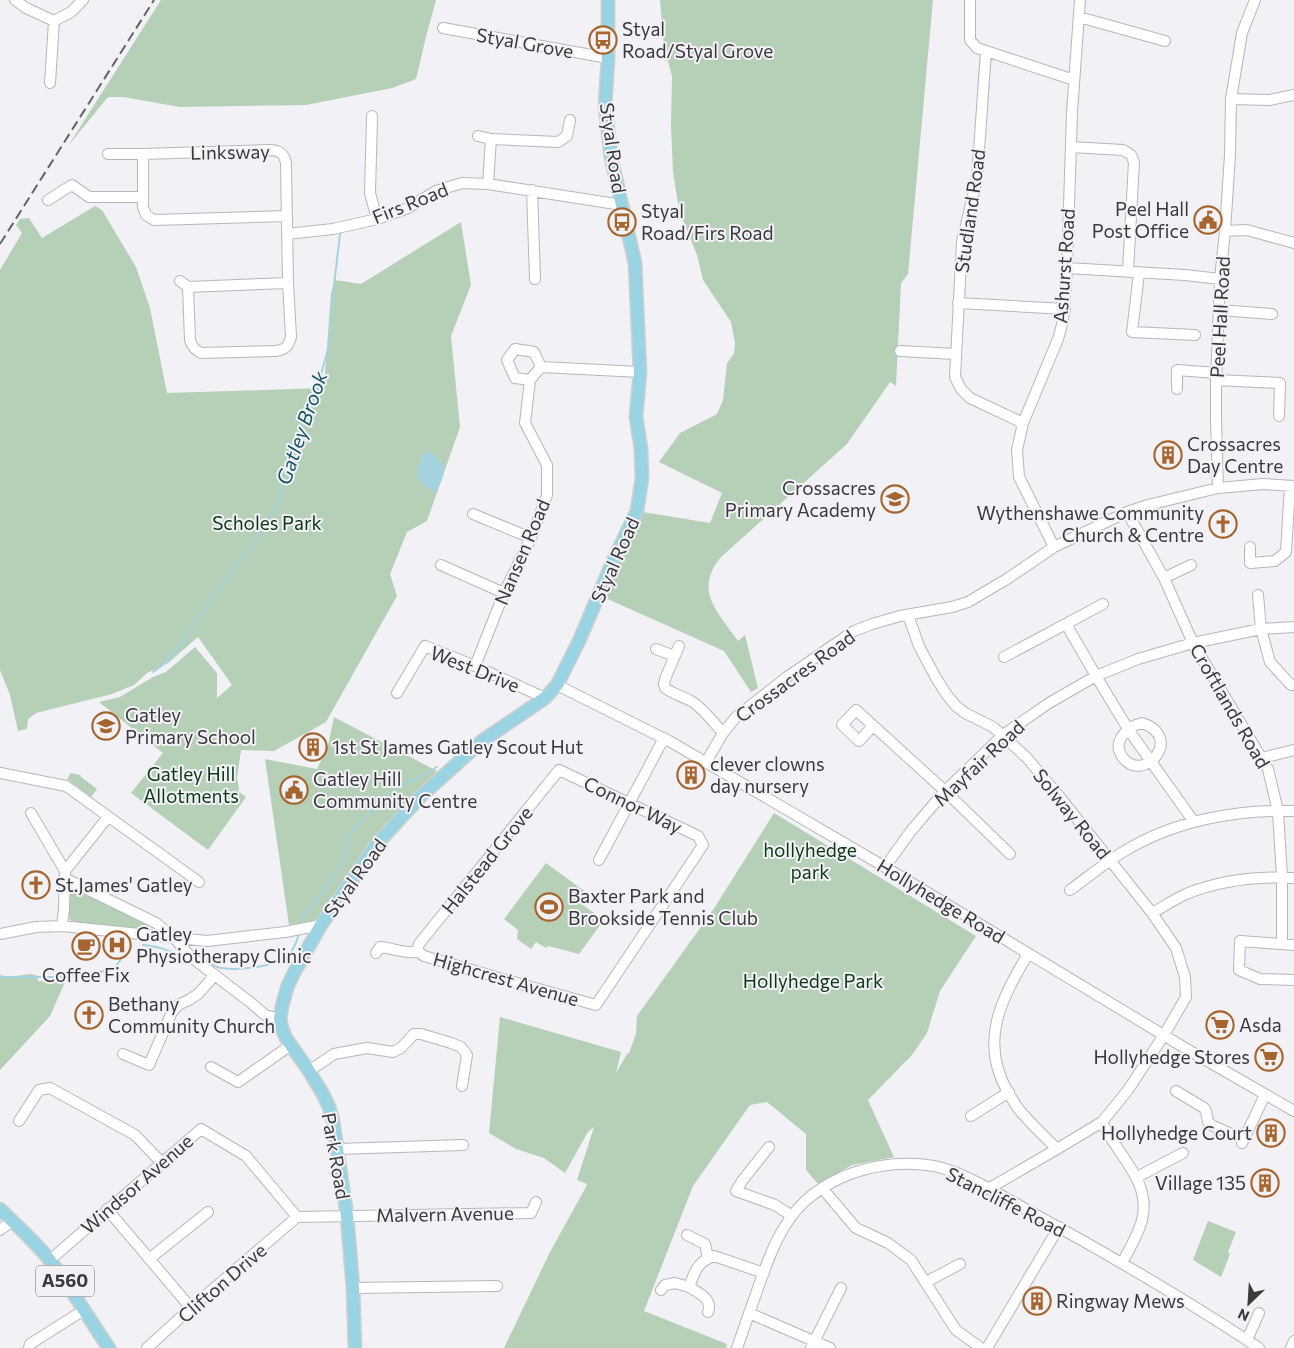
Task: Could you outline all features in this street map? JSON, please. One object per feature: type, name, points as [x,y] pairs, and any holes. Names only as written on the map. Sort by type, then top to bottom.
[{"type":"main road","name":"Styal Road","points":[[320,925],[377,844],[420,797],[482,741],[545,698],[557,685],[579,641],[613,560],[638,512],[642,478],[641,449],[636,417],[640,372],[635,263],[611,157],[605,106],[608,58],[608,0]]},
{"type":"main road","points":[[280,1019],[288,985],[320,925]]},
{"type":"main road","name":"Park Road","points":[[280,1019],[282,1029],[329,1107],[333,1121],[347,1216],[353,1288],[355,1348]]},
{"type":"main road","name":"A560","points":[[0,1209],[50,1260],[109,1348]]},
{"type":"street","points":[[15,0],[26,8],[54,21]]},
{"type":"street","points":[[54,21],[71,12],[83,0]]},
{"type":"street","name":"Ashurst Road","points":[[1054,547],[1019,477],[1017,450],[1023,423],[1058,339],[1063,322],[1067,268],[1074,80],[1080,0]]},
{"type":"street","name":"Peel Hall Road","points":[[1218,488],[1216,420],[1220,280],[1226,231],[1231,98],[1242,33],[1255,0]]},
{"type":"street","points":[[970,1],[970,40],[977,48],[1074,80]]},
{"type":"street","points":[[1079,17],[1165,41]]},
{"type":"street","points":[[50,83],[54,21]]},
{"type":"street","name":"Styal Grove","points":[[443,28],[608,58]]},
{"type":"street","name":"Studland Road","points":[[986,51],[977,179],[962,242],[955,377],[961,389],[970,398],[1023,423]]},
{"type":"street","points":[[1231,98],[1269,100],[1294,95]]},
{"type":"street","points":[[372,116],[370,194],[377,219]]},
{"type":"street","points":[[478,136],[491,139],[566,140],[570,120]]},
{"type":"street","points":[[488,184],[491,139]]},
{"type":"street","points":[[1071,147],[1123,150],[1131,155],[1134,162],[1128,272]]},
{"type":"street","name":"Linksway","points":[[108,154],[276,150],[282,153],[285,158],[290,337],[289,344],[282,351],[201,352],[196,350],[190,340],[184,284],[288,283]]},
{"type":"street","points":[[143,154],[142,197],[146,215],[154,220],[286,216]]},
{"type":"street","name":"Firs Road","points":[[287,234],[333,229],[377,219],[408,208],[436,191],[462,183],[488,184],[532,190],[622,205]]},
{"type":"street","points":[[48,200],[72,185],[89,197],[142,197]]},
{"type":"street","points":[[532,190],[535,278]]},
{"type":"street","points":[[1226,231],[1247,230],[1294,244]]},
{"type":"street","points":[[1067,268],[1184,275],[1220,280]]},
{"type":"street","points":[[1139,272],[1132,332],[1195,335]]},
{"type":"street","points":[[958,303],[1064,309]]},
{"type":"street","points":[[1220,310],[1272,314]]},
{"type":"street","points":[[515,349],[534,352],[541,367],[530,380],[515,378],[507,360],[515,349]]},
{"type":"street","points":[[900,351],[956,354]]},
{"type":"street","points":[[541,367],[640,372]]},
{"type":"street","points":[[1177,389],[1177,370],[1280,383],[1279,416]]},
{"type":"street","name":"Nansen Road","points":[[475,666],[504,593],[531,538],[547,495],[547,465],[525,422],[530,380]]},
{"type":"street","name":"Crossacres Road","points":[[706,762],[723,733],[736,717],[839,640],[854,631],[900,616],[952,607],[968,602],[1008,579],[1054,547],[1127,512],[1159,501],[1218,488],[1258,484],[1292,486]]},
{"type":"street","points":[[1250,547],[1250,562],[1275,561],[1286,552],[1292,486]]},
{"type":"street","name":"Croftlands Road","points":[[1127,512],[1164,578],[1193,643],[1268,769],[1278,811],[1282,877],[1282,944]]},
{"type":"street","points":[[473,514],[531,538]]},
{"type":"street","points":[[441,565],[504,593]]},
{"type":"street","points":[[1164,578],[1191,565]]},
{"type":"street","points":[[1258,595],[1262,629],[1270,662],[1291,685],[1294,685]]},
{"type":"street","points":[[1004,657],[1103,604]]},
{"type":"street","name":"Solway Road","points":[[908,615],[919,646],[946,694],[965,713],[993,727],[1027,758],[1152,913],[1176,948],[1185,978],[1186,997],[1128,1090],[1102,1122],[988,1189]]},
{"type":"street","points":[[1066,624],[1128,729],[1194,822]]},
{"type":"street","name":"Mayfair Road","points":[[885,867],[911,831],[945,791],[1003,735],[1049,703],[1096,676],[1138,659],[1193,643],[1262,629],[1294,627]]},
{"type":"street","name":"West Drive","points":[[397,692],[425,646],[475,666],[545,698]]},
{"type":"street","points":[[680,646],[665,679],[665,688],[691,701],[723,733]]},
{"type":"street","points":[[656,649],[674,656]]},
{"type":"street","name":"Hollyhedge Road","points":[[557,685],[664,738],[706,762],[1294,1111]]},
{"type":"street","points":[[1135,724],[1149,725],[1159,736],[1160,750],[1157,757],[1151,762],[1142,765],[1127,762],[1119,750],[1119,741],[1122,735],[1135,724]]},
{"type":"street","points":[[873,726],[945,791],[1010,854]]},
{"type":"street","points":[[600,860],[664,738]]},
{"type":"street","points":[[1262,758],[1294,750]]},
{"type":"street","name":"Connor Way","points":[[559,770],[698,836],[703,845],[596,1005]]},
{"type":"street","name":"Halstead Grove","points":[[418,951],[419,944],[559,770]]},
{"type":"street","points":[[0,773],[66,786],[200,882]]},
{"type":"street","points":[[1070,890],[1124,851],[1157,835],[1194,822],[1237,814],[1294,811]]},
{"type":"street","points":[[30,813],[65,875],[62,926]]},
{"type":"street","points":[[65,875],[108,817]]},
{"type":"street","points":[[65,875],[156,923],[174,938],[191,957],[265,1015],[280,1019]]},
{"type":"street","points":[[1152,913],[1185,895],[1210,886],[1254,878],[1294,878]]},
{"type":"street","points":[[0,934],[36,927],[62,926],[207,941],[285,932],[320,925]]},
{"type":"street","points":[[1294,945],[1240,940],[1239,970],[1260,980],[1294,980]]},
{"type":"street","name":"Highcrest Avenue","points":[[376,953],[380,947],[393,948],[411,954],[418,951],[424,956],[596,1005]]},
{"type":"street","points":[[1028,954],[1004,996],[994,1032],[995,1060],[1004,1086],[1020,1112],[1057,1149]]},
{"type":"street","points":[[123,1054],[148,1065],[172,1012],[178,1004],[198,994],[214,975]]},
{"type":"street","points":[[309,1071],[334,1054],[367,1048],[393,1052],[400,1048],[414,1034],[422,1034],[461,1047],[467,1056],[462,1086]]},
{"type":"street","points":[[211,1067],[238,1082],[291,1045]]},
{"type":"street","points":[[19,1121],[39,1090],[50,1088],[135,1135],[161,1162]]},
{"type":"street","points":[[1176,1091],[1204,1108],[1208,1122],[1242,1142],[1265,1095]]},
{"type":"street","points":[[971,1116],[1009,1092]]},
{"type":"street","points":[[1102,1122],[1104,1128],[1137,1177],[1142,1194],[1144,1210],[1142,1220],[1122,1263]]},
{"type":"street","name":"Windsor Avenue","points":[[50,1260],[201,1129],[246,1156],[298,1217]]},
{"type":"street","points":[[337,1149],[463,1144]]},
{"type":"street","points":[[769,1147],[732,1190],[775,1205],[792,1216]]},
{"type":"street","points":[[1137,1177],[1183,1153]]},
{"type":"street","name":"Stancliffe Road","points":[[737,1348],[775,1244],[792,1216],[804,1202],[822,1188],[843,1176],[870,1168],[902,1163],[935,1166],[988,1189],[1059,1227],[1180,1297],[1259,1348]]},
{"type":"street","points":[[822,1188],[856,1228],[888,1243],[911,1260],[956,1330],[981,1348]]},
{"type":"street","name":"Malvern Avenue","points":[[347,1216],[531,1213],[536,1202]]},
{"type":"street","points":[[107,1209],[191,1308]]},
{"type":"street","points":[[149,1259],[208,1212]]},
{"type":"street","points":[[298,1217],[347,1216]]},
{"type":"street","name":"Clifton Drive","points":[[147,1348],[298,1217]]},
{"type":"street","points":[[0,1230],[12,1221]]},
{"type":"street","points":[[987,1348],[1059,1227]]},
{"type":"street","points":[[687,1235],[705,1244],[708,1258]]},
{"type":"street","points":[[689,1287],[697,1269],[704,1260],[714,1256],[764,1273]]},
{"type":"street","points":[[926,1282],[960,1264]]},
{"type":"street","points":[[661,1290],[665,1285],[675,1283],[689,1287],[702,1294],[708,1301],[710,1308],[708,1312]]},
{"type":"street","points":[[353,1288],[497,1286]]},
{"type":"street","points":[[813,1344],[841,1288]]},
{"type":"street","points":[[29,1348],[30,1344],[84,1310]]},
{"type":"street","points":[[749,1313],[813,1344],[830,1348]]},
{"type":"street","points":[[1247,1340],[1259,1313]]},
{"type":"street","points":[[1291,1348],[1294,1341]]},
{"type":"green space","points":[[161,0],[436,0],[416,79],[392,88],[306,105],[180,107],[123,97],[108,97],[68,146]]},
{"type":"green space","points":[[660,0],[933,0],[908,274],[901,283],[896,386],[890,382],[847,444],[721,557],[713,569],[709,580],[711,601],[716,611],[738,641],[745,635],[758,688],[751,692],[724,651],[603,597],[622,551],[643,512],[710,523],[722,493],[659,462],[680,433],[717,414],[723,400],[727,363],[734,354],[735,343],[731,322],[703,280],[697,255],[679,210],[673,172],[671,126],[672,76],[664,47]]},
{"type":"green space","name":"Scholes Park","points":[[95,206],[102,210],[136,267],[150,308],[167,393],[324,388],[331,293],[335,280],[361,284],[461,222],[471,285],[451,336],[460,427],[427,521],[407,532],[390,574],[397,596],[326,722],[274,751],[241,750],[237,778],[238,791],[246,797],[208,850],[131,793],[163,753],[99,702],[120,697],[153,677],[166,672],[195,647],[217,673],[217,698],[232,685],[198,637],[168,663],[147,673],[134,685],[112,694],[36,713],[28,719],[27,729],[18,731],[10,695],[0,670],[0,270],[22,233],[16,225],[20,219],[29,218],[42,238]]},
{"type":"green space","points":[[334,717],[437,771],[373,839],[319,920],[289,925],[265,759],[317,769],[328,746]]},
{"type":"green space","points":[[71,773],[80,775],[97,789],[91,797],[67,779]]},
{"type":"green space","name":"Hollyhedge Park","points":[[774,813],[976,936],[940,991],[927,1033],[912,1055],[868,1100],[894,1157],[852,1165],[818,1184],[806,1170],[806,1134],[767,1102],[750,1105],[693,1186],[644,1311],[727,1344],[726,1348],[504,1348],[550,1252],[587,1185],[577,1180],[594,1127],[588,1132],[565,1173],[544,1158],[516,1149],[489,1133],[500,1017],[621,1052],[616,1073],[629,1053],[636,1034],[637,1016],[713,910]]},
{"type":"green space","name":"Baxter Park and Brookside Tennis Club","points":[[546,863],[587,893],[580,903],[604,920],[579,954],[548,946],[546,948],[536,942],[531,949],[517,939],[518,930],[504,919]]},
{"type":"green space","points":[[70,885],[150,925],[148,931],[73,922],[69,916]]},
{"type":"green space","points":[[31,974],[38,976],[38,981],[65,982],[50,1016],[0,1070],[0,975],[8,977]]},
{"type":"green space","points":[[1208,1221],[1236,1232],[1221,1277],[1193,1260]]},
{"type":"water","points":[[426,452],[435,456],[444,467],[444,474],[438,489],[434,491],[423,485],[417,474],[421,457]]},
{"type":"waterway","name":"Gatley Brook","points":[[153,672],[165,663],[180,646],[213,596],[250,549],[275,508],[315,396],[330,342],[340,234]]},
{"type":"waterway","name":"Gatley Brook","points":[[300,926],[304,914],[318,899],[345,859],[346,846],[351,832],[372,809],[389,795],[407,782],[437,767]]},
{"type":"waterway","name":"Gatley Brook","points":[[200,957],[221,968],[258,967],[285,957],[295,946],[299,934]]},
{"type":"waterway","name":"Gatley Brook","points":[[143,945],[163,949],[182,958]]},
{"type":"waterway","name":"Gatley Brook","points":[[0,977],[57,977],[113,970],[131,946]]},
{"type":"railway","points":[[0,244],[154,0]]},
{"type":"place","name":"Styal Road/Styal Grove","points":[[603,40]]},
{"type":"place","name":"Peel Hall Post Office","points":[[1208,220]]},
{"type":"place","name":"Styal Road/Firs Road","points":[[622,222]]},
{"type":"place","name":"Crossacres Day Centre","points":[[1168,455]]},
{"type":"place","name":"Crossacres Primary Academy","points":[[895,499]]},
{"type":"place","name":"Wythenshawe Community Church & Centre","points":[[1223,524]]},
{"type":"place","name":"Gatley Primary School","points":[[106,726]]},
{"type":"place","name":"1st St James Gatley Scout Hut","points":[[313,747]]},
{"type":"place","name":"clever clowns day nursery","points":[[691,775]]},
{"type":"place","name":"Gatley Hill Community Centre","points":[[294,790]]},
{"type":"place","name":"St.James' Gatley","points":[[36,885]]},
{"type":"place","name":"Baxter Park and Brookside Tennis Club","points":[[549,907]]},
{"type":"place","name":"Gatley Physiotherapy Clinic","points":[[117,945]]},
{"type":"place","name":"Coffee Fix","points":[[86,946]]},
{"type":"place","name":"Bethany Community Church","points":[[89,1015]]},
{"type":"place","name":"Asda","points":[[1220,1025]]},
{"type":"place","name":"Hollyhedge Stores","points":[[1269,1057]]},
{"type":"place","name":"Hollyhedge Court","points":[[1271,1133]]},
{"type":"place","name":"Village 135","points":[[1265,1183]]},
{"type":"place","name":"Ringway Mews","points":[[1037,1301]]},
{"type":"park label","name":"Gatley Hill Allotments","points":[[191,785]]},
{"type":"park label","name":"hollyhedge park","points":[[810,861]]}]
